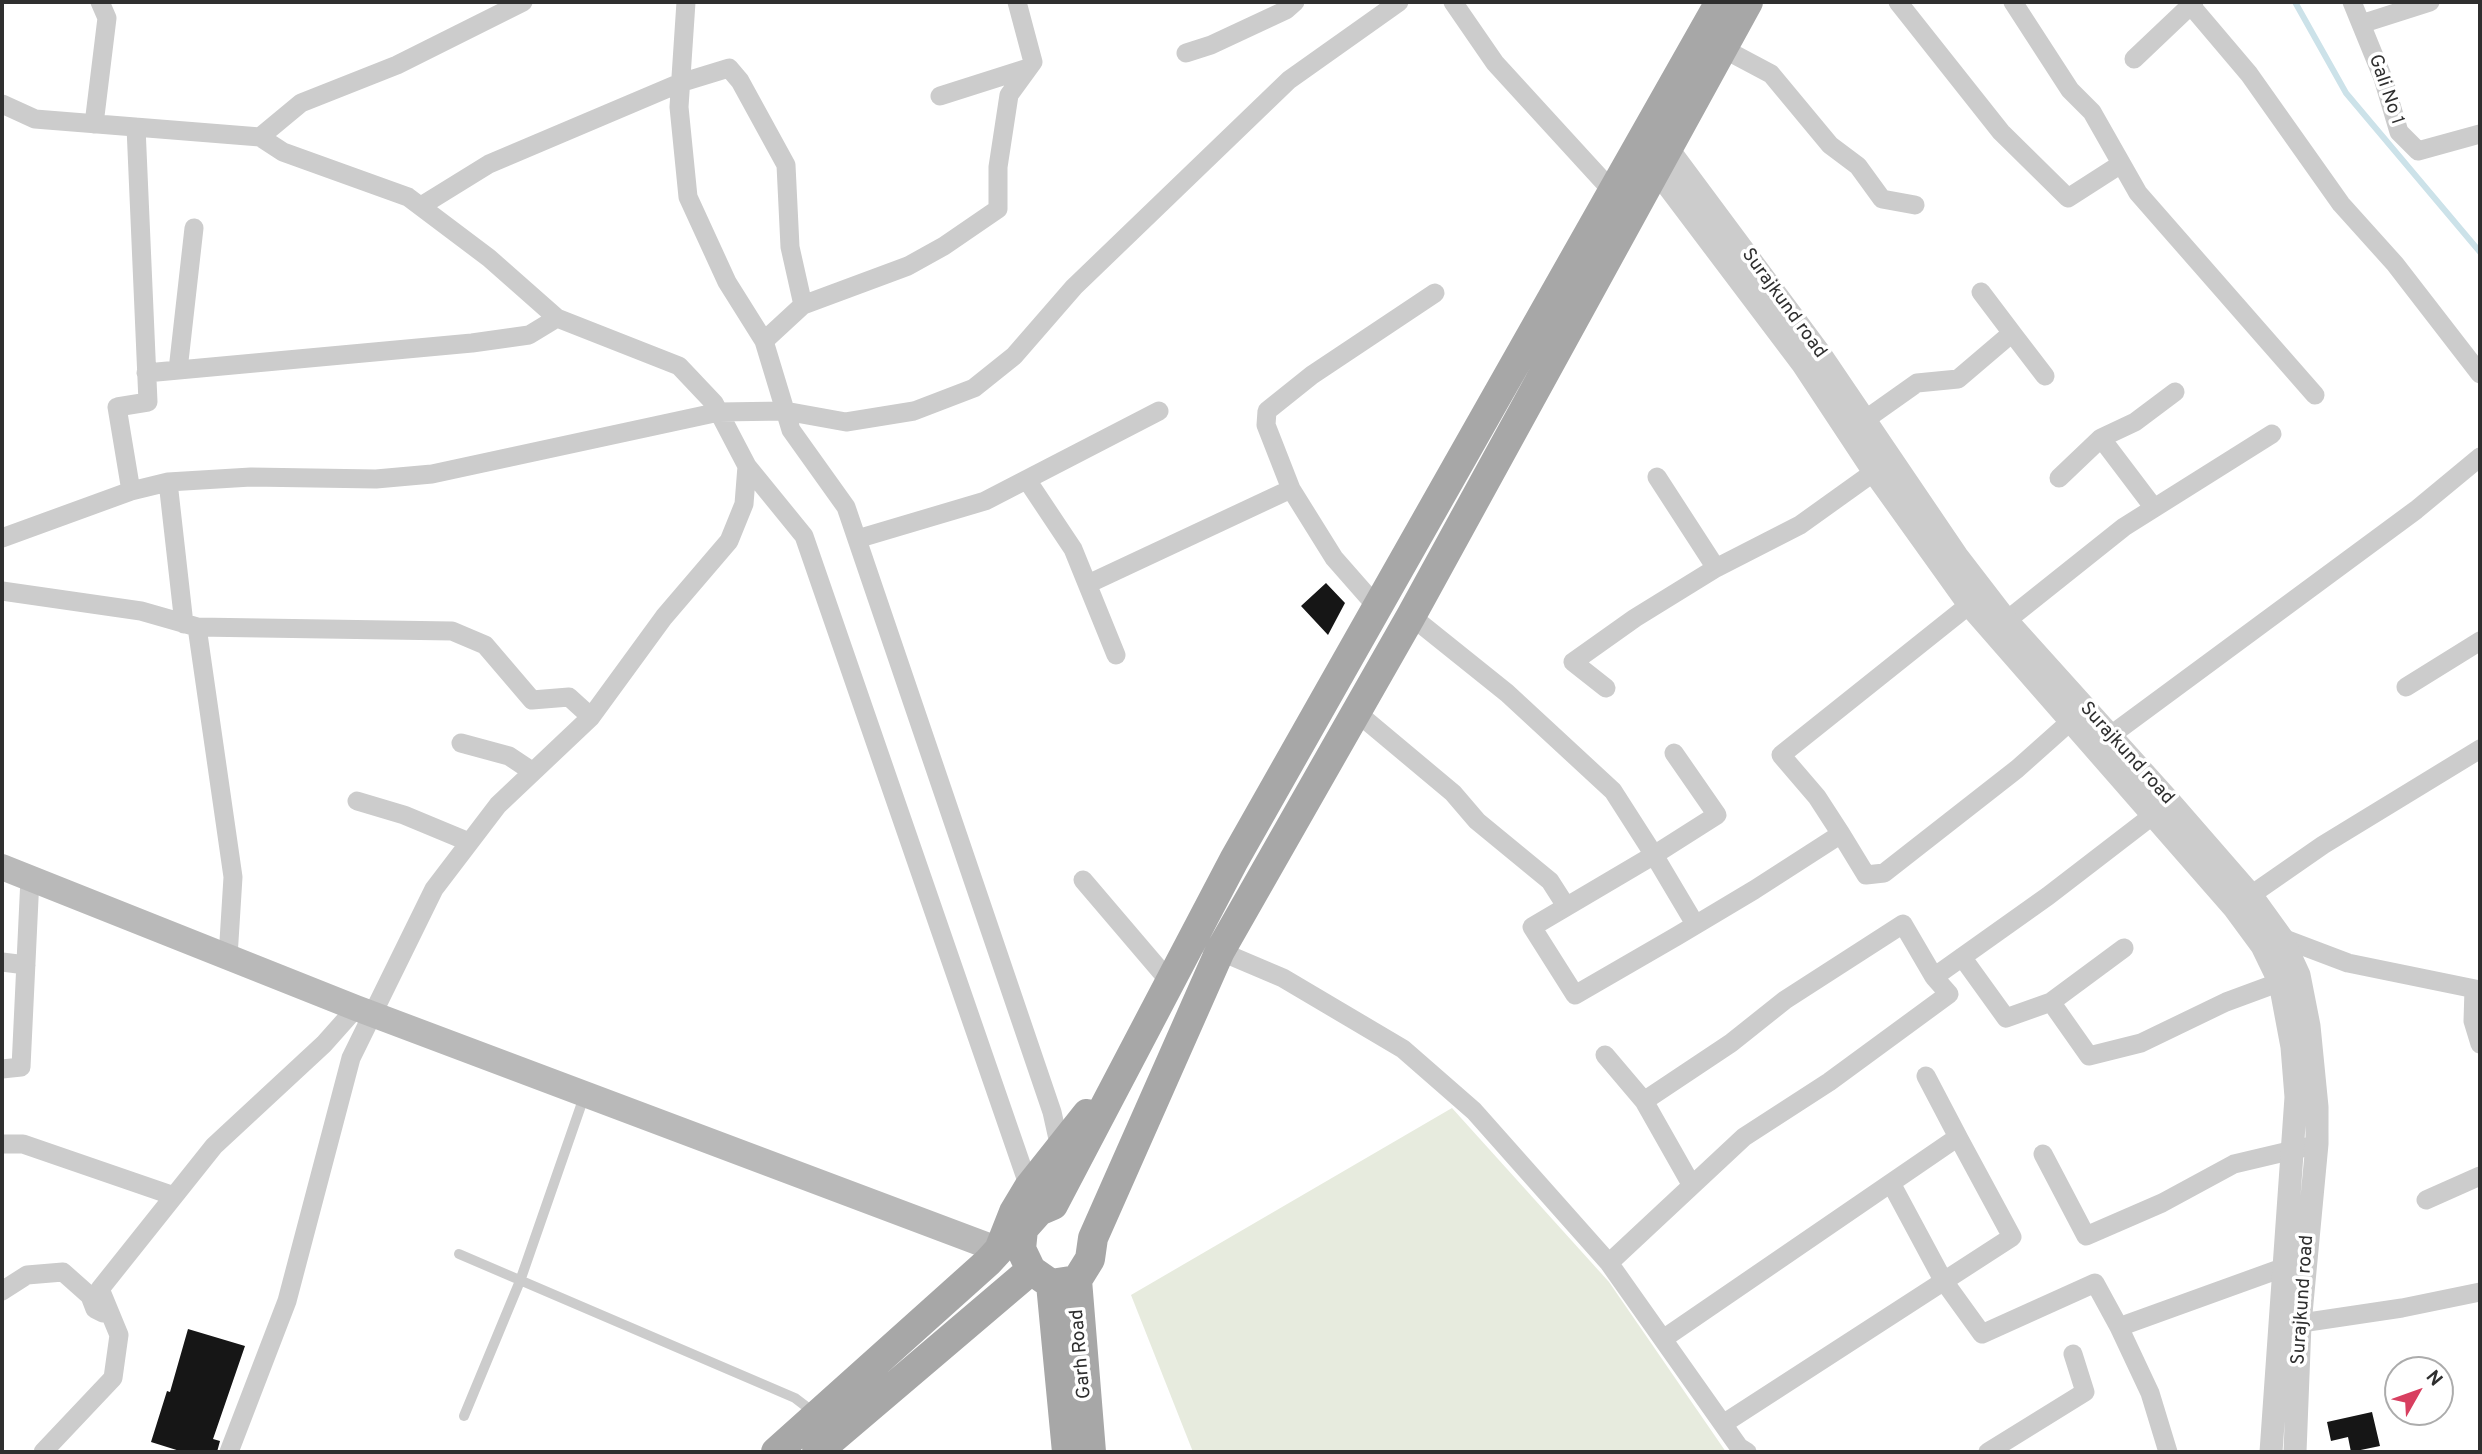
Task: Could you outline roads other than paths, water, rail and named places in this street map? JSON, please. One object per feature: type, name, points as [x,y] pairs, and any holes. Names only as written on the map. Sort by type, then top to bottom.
[{"type":"main road","points":[[1062,1273],[1021,1249],[1023,1228],[1039,1211],[1053,1205],[1111,1099],[1170,982],[1206,945],[1355,711],[1408,620],[1654,149],[1720,2]]},
{"type":"main road","points":[[817,1452],[1062,1273],[1093,1238],[1206,945],[1378,607],[1614,193],[1654,149],[1724,48],[1748,2]]},
{"type":"main road","points":[[1378,607],[1408,620]]},
{"type":"main road","points":[[2,867],[365,1011],[999,1250]]},
{"type":"main road","points":[[776,1452],[975,1276],[999,1250],[1014,1212],[1029,1187],[1090,1111],[1111,1099]]},
{"type":"main road","name":"Garh Road","points":[[1062,1273],[1067,1452]]},
{"type":"main road","name":"Garh Road","points":[[1062,1273],[1091,1452]]},
{"type":"street","points":[[94,124],[107,18],[100,2]]},
{"type":"street","points":[[260,137],[301,103],[397,65],[523,2]]},
{"type":"street","points":[[686,2],[679,107],[688,197],[727,282],[764,341],[791,430],[846,507],[1052,1112],[1060,1147]]},
{"type":"street","points":[[764,341],[803,305],[908,266],[944,246],[998,209],[998,167],[1009,95],[1033,62],[1017,2]]},
{"type":"street","points":[[1186,53],[1286,10],[1294,2]]},
{"type":"street","points":[[2,538],[131,491],[168,482],[251,477],[376,479],[432,474],[719,412],[785,411],[846,422],[914,411],[974,388],[1014,356],[1074,287],[1289,80],[1399,2]]},
{"type":"street","points":[[1453,2],[1494,62],[1614,193]]},
{"type":"street","points":[[1898,2],[2001,132],[2068,198],[2121,164]]},
{"type":"street","points":[[2014,2],[2070,90],[2092,112],[2138,193],[2315,395]]},
{"type":"street","name":"Gali No 1","points":[[2352,2],[2383,78],[2399,132],[2418,151],[2480,134]]},
{"type":"street","points":[[2361,24],[2431,2]]},
{"type":"street","points":[[2134,59],[2191,3],[2249,74],[2341,204],[2395,264],[2480,373]]},
{"type":"street","points":[[1724,48],[1771,74],[1797,102],[1830,145],[1858,166],[1882,199],[1915,205]]},
{"type":"street","points":[[421,206],[489,164],[680,83],[729,68],[740,81],[786,165],[790,247],[803,305]]},
{"type":"street","points":[[940,96],[1028,68]]},
{"type":"street","points":[[2,104],[35,119],[260,137],[282,152],[408,197],[489,258],[557,317],[679,366],[715,403],[747,466],[804,536],[1029,1187]]},
{"type":"street","points":[[131,491],[117,407],[148,402],[136,127]]},
{"type":"street","name":"Surajkund road","points":[[1654,149],[1810,357],[1883,467],[1999,626],[2243,902],[2272,942],[2289,979],[2315,1076],[2317,1144],[2290,1325],[2295,1452]]},
{"type":"street","points":[[178,370],[194,228]]},
{"type":"street","points":[[1981,292],[2045,376]]},
{"type":"street","points":[[1378,607],[1334,558],[1291,489],[1266,425],[1267,411],[1312,375],[1435,293]]},
{"type":"street","points":[[146,373],[483,342],[529,335],[557,317]]},
{"type":"street","points":[[1857,425],[1917,383],[1958,379],[2012,333]]},
{"type":"street","points":[[2059,478],[2101,438],[2135,422],[2175,392]]},
{"type":"street","points":[[857,539],[985,501],[1159,411]]},
{"type":"street","points":[[1999,626],[2124,527],[2272,434]]},
{"type":"street","points":[[2101,438],[2154,508]]},
{"type":"street","points":[[2480,457],[2416,510],[2102,742],[2152,816],[2243,902],[2323,845],[2480,749]]},
{"type":"street","points":[[229,1452],[287,1301],[365,1011],[434,889],[498,804],[592,717],[664,617],[729,541],[744,504],[747,466]]},
{"type":"street","points":[[1606,688],[1573,662],[1635,618],[1716,568],[1800,525],[1883,467]]},
{"type":"street","points":[[1657,477],[1716,568]]},
{"type":"street","points":[[1027,480],[1073,549],[1116,655]]},
{"type":"street","points":[[168,482],[233,877],[228,957]]},
{"type":"street","points":[[1088,584],[1291,489]]},
{"type":"street","points":[[2,591],[141,611],[191,625],[452,631],[485,645],[532,701],[569,697],[592,717]]},
{"type":"street","points":[[1978,599],[1781,755],[1817,797],[1866,875],[1884,873],[2017,769],[2077,716]]},
{"type":"street","points":[[1408,620],[1507,693],[1613,790],[1695,925]]},
{"type":"street","points":[[2406,687],[2479,644]]},
{"type":"street","points":[[1355,711],[1453,793],[1477,821],[1550,881],[1566,906]]},
{"type":"street","points":[[461,743],[509,756],[533,772]]},
{"type":"street","points":[[1674,753],[1717,814],[1654,855],[1532,926],[1575,995],[1695,925],[1841,834]]},
{"type":"street","points":[[357,801],[404,815],[469,842]]},
{"type":"street","points":[[1934,977],[2048,896],[2152,816]]},
{"type":"street","points":[[2,1069],[21,1067],[30,878]]},
{"type":"street","points":[[1083,880],[1170,982]]},
{"type":"street","points":[[1609,1264],[1744,1137],[1829,1082],[1949,994],[1934,977],[1903,924],[1785,1000],[1731,1043],[1644,1101]]},
{"type":"street","points":[[2272,942],[2348,963],[2477,990],[2473,1021],[2480,1044]]},
{"type":"street","points":[[1206,945],[1283,978],[1403,1049],[1474,1111],[1609,1264],[1739,1447],[1748,1452]]},
{"type":"street","points":[[1962,957],[2006,1018],[2051,1002],[2124,948]]},
{"type":"street","points":[[2,961],[26,965]]},
{"type":"street","points":[[2051,1002],[2089,1056],[2141,1043],[2227,1002],[2289,979],[2296,1097],[2295,1150],[2285,1266],[2290,1325],[2271,1452]]},
{"type":"street","points":[[43,1452],[113,1378],[119,1335],[100,1289],[214,1146],[324,1044],[365,1011]]},
{"type":"street","points":[[1605,1055],[1644,1101],[1691,1184]]},
{"type":"street","points":[[1723,1424],[2012,1237],[1926,1076]]},
{"type":"street","points":[[1663,1339],[1892,1185],[1958,1137]]},
{"type":"street","points":[[2,1144],[23,1144],[174,1196]]},
{"type":"street","points":[[2043,1154],[2087,1236],[2162,1203],[2234,1164],[2317,1144]]},
{"type":"street","points":[[2426,1200],[2480,1176]]},
{"type":"street","points":[[1892,1185],[1943,1280],[1982,1334],[2095,1283],[2150,1393],[2168,1452]]},
{"type":"street","points":[[2119,1327],[2285,1266]]},
{"type":"street","points":[[2,1291],[27,1275],[63,1272],[90,1296],[95,1309],[113,1320]]},
{"type":"street","points":[[2290,1325],[2480,1292]]},
{"type":"street","points":[[1988,1452],[2085,1392],[2073,1354]]},
{"type":"lane","points":[[464,1416],[520,1281],[586,1094]]},
{"type":"lane","points":[[460,1254],[795,1398],[818,1415]]},
{"type":"waterway","points":[[2295,2],[2346,93],[2480,252]]}]
